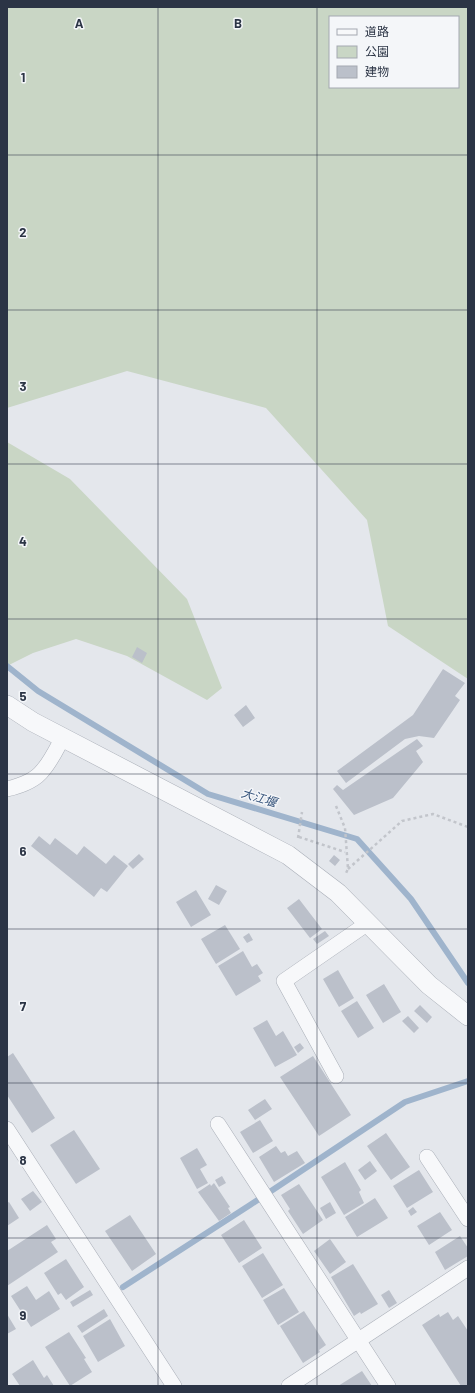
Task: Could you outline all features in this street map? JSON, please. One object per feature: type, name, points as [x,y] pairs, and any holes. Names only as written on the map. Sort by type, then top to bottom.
[{"type":"street","points":[[7,705],[33,722],[288,855],[338,892],[429,985],[468,1016]]},
{"type":"street","points":[[7,789],[16,787],[33,779],[43,770],[63,737]]},
{"type":"street","points":[[336,1076],[284,981],[368,923]]},
{"type":"street","points":[[218,1124],[388,1386]]},
{"type":"street","points":[[7,1129],[174,1386]]},
{"type":"street","points":[[427,1157],[468,1219]]},
{"type":"street","points":[[289,1386],[468,1268]]},
{"type":"path","points":[[336,806],[345,828],[348,869]]},
{"type":"path","points":[[288,855],[298,837],[302,812]]},
{"type":"path","points":[[338,892],[348,869],[402,821],[433,814],[468,827]]},
{"type":"path","points":[[298,837],[345,852]]},
{"type":"green space","points":[[7,7],[468,7],[468,679],[388,626],[367,520],[266,408],[127,371],[7,408]]},
{"type":"green space","points":[[7,442],[70,479],[187,599],[222,688],[207,700],[127,656],[76,639],[33,653],[7,666]]},
{"type":"building","points":[[137,647],[147,653],[142,663],[132,657]]},
{"type":"building","points":[[443,669],[465,683],[455,696],[460,700],[434,738],[419,736],[405,739],[346,783],[337,771],[413,715]]},
{"type":"building","points":[[246,705],[255,718],[243,727],[234,715]]},
{"type":"building","points":[[417,739],[423,746],[416,751],[423,762],[393,798],[354,815],[333,789],[337,785],[343,790]]},
{"type":"building","points":[[39,836],[50,845],[55,838],[77,855],[84,846],[106,864],[114,855],[128,866],[107,892],[101,888],[94,897],[31,846]]},
{"type":"building","points":[[139,854],[144,859],[133,869],[128,864]]},
{"type":"building","points":[[334,855],[340,860],[335,866],[329,861]]},
{"type":"building","points":[[216,885],[227,891],[219,905],[208,899]]},
{"type":"building","points":[[196,890],[211,915],[191,927],[176,902]]},
{"type":"building","points":[[299,899],[322,929],[310,938],[287,908]]},
{"type":"building","points":[[225,925],[240,949],[216,964],[201,939]]},
{"type":"building","points":[[325,931],[329,936],[317,944],[313,939]]},
{"type":"building","points":[[249,933],[253,940],[247,943],[243,937]]},
{"type":"building","points":[[243,951],[252,967],[257,964],[263,973],[258,976],[261,981],[236,996],[218,966]]},
{"type":"building","points":[[338,970],[354,998],[339,1007],[323,979]]},
{"type":"building","points":[[384,984],[401,1012],[383,1023],[366,995]]},
{"type":"building","points":[[357,1001],[374,1028],[358,1038],[341,1011]]},
{"type":"building","points":[[420,1005],[432,1017],[427,1023],[414,1011]]},
{"type":"building","points":[[408,1016],[419,1028],[414,1033],[402,1021]]},
{"type":"building","points":[[267,1020],[276,1036],[283,1031],[297,1055],[275,1067],[253,1028]]},
{"type":"building","points":[[300,1043],[304,1048],[298,1053],[294,1047]]},
{"type":"building","points":[[13,1053],[55,1118],[32,1133],[7,1095],[7,1057]]},
{"type":"building","points":[[313,1056],[351,1115],[319,1136],[280,1077]]},
{"type":"building","points":[[265,1099],[272,1109],[255,1120],[248,1110]]},
{"type":"building","points":[[260,1120],[273,1141],[253,1153],[240,1132]]},
{"type":"building","points":[[74,1130],[100,1169],[76,1184],[50,1145]]},
{"type":"building","points":[[386,1133],[410,1167],[391,1180],[367,1146]]},
{"type":"building","points":[[276,1146],[281,1153],[285,1151],[288,1156],[297,1151],[305,1163],[274,1182],[259,1157]]},
{"type":"building","points":[[197,1148],[207,1165],[200,1169],[208,1183],[197,1189],[180,1158]]},
{"type":"building","points":[[370,1161],[377,1171],[365,1180],[358,1170]]},
{"type":"building","points":[[345,1162],[361,1190],[359,1192],[364,1203],[344,1215],[321,1177]]},
{"type":"building","points":[[419,1170],[433,1192],[407,1208],[393,1186]]},
{"type":"building","points":[[222,1176],[226,1183],[219,1187],[215,1180]]},
{"type":"building","points":[[214,1183],[230,1207],[228,1208],[231,1213],[219,1221],[198,1192]]},
{"type":"building","points":[[299,1184],[323,1220],[303,1234],[288,1211],[290,1209],[281,1195]]},
{"type":"building","points":[[33,1191],[42,1202],[30,1211],[21,1199]]},
{"type":"building","points":[[375,1198],[388,1218],[357,1237],[345,1217]]},
{"type":"building","points":[[9,1202],[19,1218],[7,1226],[7,1203]]},
{"type":"building","points":[[330,1202],[336,1213],[326,1219],[320,1208]]},
{"type":"building","points":[[413,1207],[417,1212],[411,1216],[408,1211]]},
{"type":"building","points":[[440,1212],[452,1230],[429,1245],[417,1226]]},
{"type":"building","points":[[130,1215],[156,1254],[132,1271],[105,1231]]},
{"type":"building","points":[[244,1220],[262,1248],[239,1263],[221,1235]]},
{"type":"building","points":[[47,1225],[56,1239],[51,1242],[58,1252],[7,1286],[7,1251]]},
{"type":"building","points":[[460,1236],[468,1248],[468,1256],[445,1270],[435,1252]]},
{"type":"building","points":[[330,1239],[346,1262],[330,1274],[314,1251]]},
{"type":"building","points":[[263,1253],[283,1285],[262,1298],[242,1266]]},
{"type":"building","points":[[66,1259],[84,1287],[66,1300],[61,1293],[58,1295],[44,1273]]},
{"type":"building","points":[[353,1264],[378,1304],[361,1314],[360,1312],[354,1316],[331,1277]]},
{"type":"building","points":[[27,1286],[36,1300],[49,1291],[60,1309],[31,1327],[11,1296]]},
{"type":"building","points":[[284,1288],[299,1312],[278,1325],[263,1300]]},
{"type":"building","points":[[90,1290],[93,1295],[73,1307],[70,1302]]},
{"type":"building","points":[[389,1290],[397,1303],[389,1308],[381,1295]]},
{"type":"building","points":[[104,1309],[108,1316],[82,1333],[77,1326]]},
{"type":"building","points":[[304,1311],[326,1345],[319,1350],[320,1352],[303,1363],[280,1326]]},
{"type":"building","points":[[448,1312],[453,1320],[458,1316],[468,1331],[468,1386],[461,1386],[422,1325],[439,1314],[440,1317]]},
{"type":"building","points":[[7,1314],[16,1329],[7,1334]]},
{"type":"building","points":[[110,1319],[125,1346],[98,1362],[83,1336]]},
{"type":"building","points":[[69,1332],[86,1358],[84,1359],[92,1372],[70,1386],[45,1347]]},
{"type":"building","points":[[33,1360],[44,1378],[47,1375],[54,1386],[20,1386],[12,1374]]},
{"type":"building","points":[[362,1371],[372,1386],[338,1386]]},
{"type":"waterway","name":"大江堰","points":[[7,666],[38,691],[208,794],[357,839],[411,899],[468,983]]},
{"type":"waterway","points":[[123,1287],[405,1102],[468,1081]]}]
